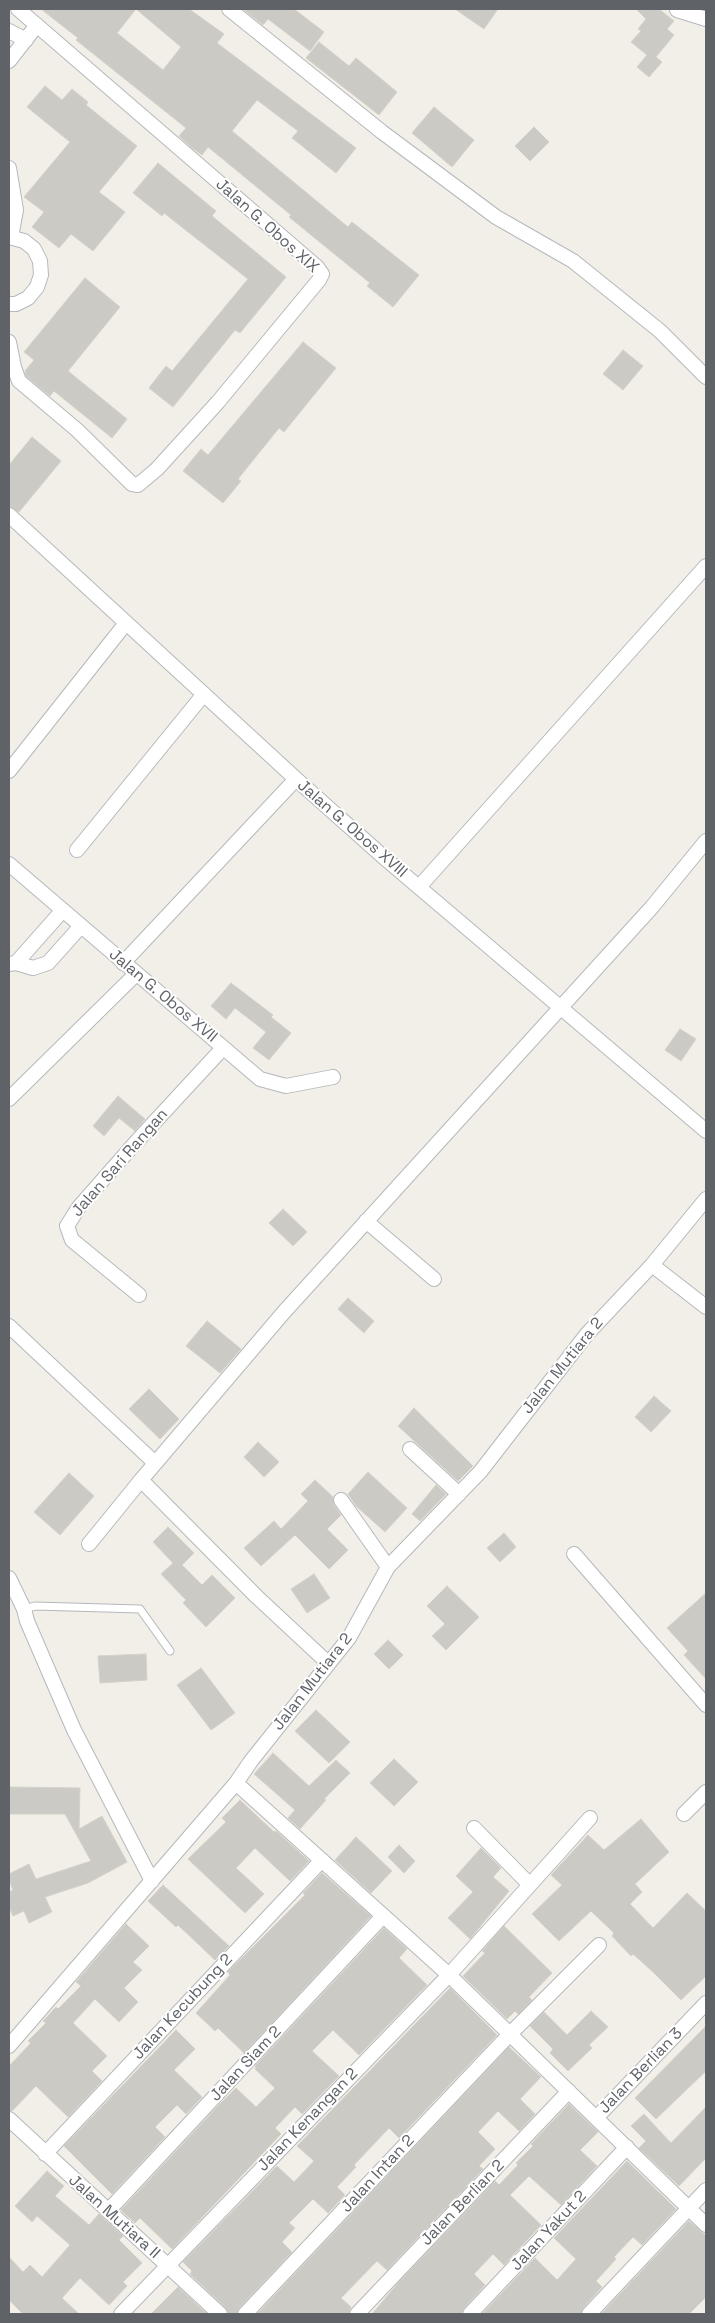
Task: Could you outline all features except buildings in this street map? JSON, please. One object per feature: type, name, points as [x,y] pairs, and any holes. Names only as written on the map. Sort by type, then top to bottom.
[{"type":"street","name":"Jalan G. Obos XIX","points":[[9,342],[19,381],[77,430],[136,486],[142,484],[152,474],[218,402],[322,274],[317,267],[18,9]]},
{"type":"street","points":[[229,9],[382,132],[496,217],[573,261],[660,331],[706,377]]},
{"type":"street","points":[[677,10],[706,18]]},
{"type":"street","points":[[9,61],[37,25]]},
{"type":"street","points":[[9,31],[26,40]]},
{"type":"street","points":[[9,168],[16,210],[10,237],[24,241],[34,249],[40,261],[41,275],[37,287],[28,298],[16,304],[9,304]]},
{"type":"street","name":"Jalan G. Obos XVIII","points":[[9,515],[296,779],[419,887],[706,1131]]},
{"type":"street","points":[[419,887],[706,566]]},
{"type":"street","points":[[9,771],[126,623]]},
{"type":"street","points":[[77,850],[204,694]]},
{"type":"street","points":[[123,963],[296,779]]},
{"type":"street","points":[[89,1544],[154,1462],[284,1312],[652,907],[705,845]]},
{"type":"street","name":"Jalan G. Obos XVII","points":[[9,864],[260,1079],[286,1086],[333,1077]]},
{"type":"street","points":[[12,964],[63,910]]},
{"type":"street","points":[[12,964],[33,968],[48,964],[80,926]]},
{"type":"street","points":[[9,1098],[136,974]]},
{"type":"street","name":"Jalan Sari Rangan","points":[[139,1295],[72,1240],[67,1226],[79,1207],[136,1141],[223,1048]]},
{"type":"street","name":"Jalan Mutiara 2","points":[[9,2046],[236,1783],[251,1761],[349,1638],[388,1567],[480,1472],[587,1334],[652,1265],[706,1199]]},
{"type":"street","points":[[366,1221],[434,1279]]},
{"type":"street","points":[[652,1265],[706,1307]]},
{"type":"street","points":[[9,1326],[154,1462]]},
{"type":"street","points":[[410,1449],[459,1494]]},
{"type":"street","points":[[141,1480],[256,1596],[328,1663]]},
{"type":"street","points":[[341,1500],[388,1567]]},
{"type":"street","points":[[574,1554],[706,1705]]},
{"type":"street","points":[[9,1578],[24,1608],[26,1621],[74,1730],[152,1881]]},
{"type":"street","points":[[236,1783],[449,1975],[706,2225]]},
{"type":"street","points":[[684,1814],[706,1792]]},
{"type":"street","name":"Jalan Kenangan 2","points":[[122,2314],[449,1975],[590,1818]]},
{"type":"street","points":[[474,1828],[530,1885]]},
{"type":"street","name":"Jalan Kecubung 2","points":[[45,2154],[322,1860]]},
{"type":"street","name":"Jalan Siam 2","points":[[108,2211],[383,1916]]},
{"type":"street","name":"Jalan Intan 2","points":[[245,2314],[510,2034],[599,1946]]},
{"type":"street","name":"Jalan Berlian 3","points":[[596,2118],[706,2002]]},
{"type":"street","name":"Jalan Berlian 2","points":[[357,2314],[569,2091]]},
{"type":"street","name":"Jalan Mutiara II","points":[[9,2119],[220,2314]]},
{"type":"street","name":"Jalan Yakut 2","points":[[470,2314],[627,2147]]},
{"type":"street","points":[[588,2314],[706,2190]]},
{"type":"lane","points":[[24,1608],[35,1606],[140,1609],[170,1651]]}]
